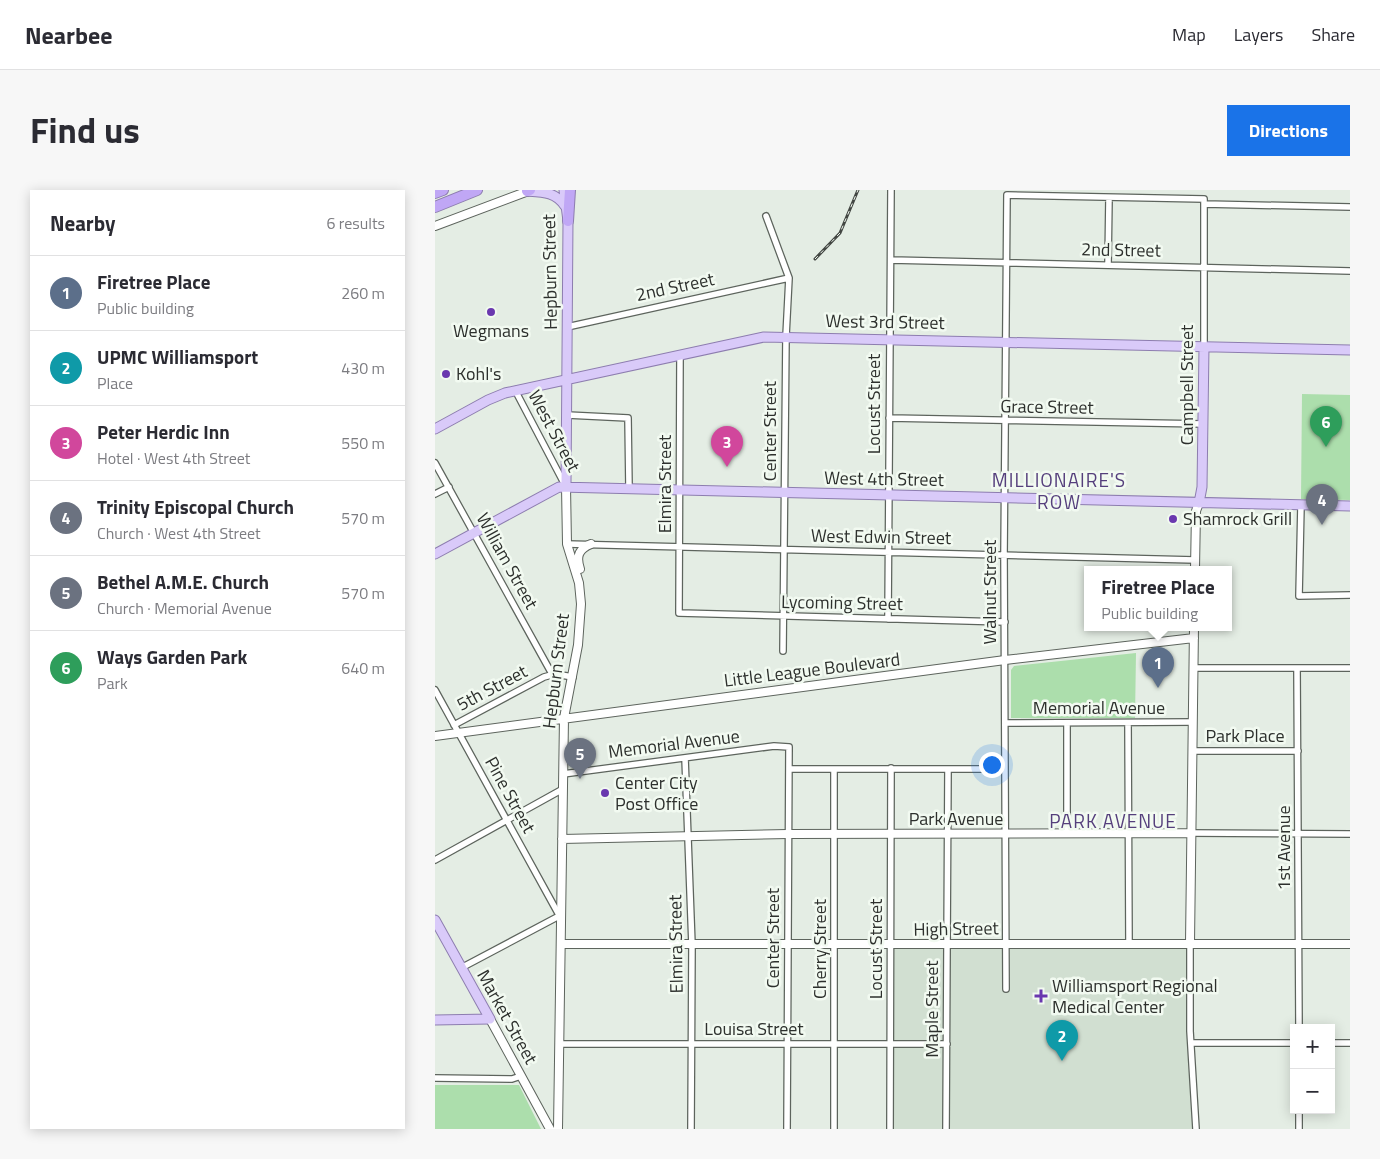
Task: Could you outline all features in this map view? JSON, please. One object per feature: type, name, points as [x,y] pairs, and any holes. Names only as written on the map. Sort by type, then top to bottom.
[{"type":"highway","points":[[435,193],[443,190]]},
{"type":"highway","points":[[435,207],[477,190]]},
{"type":"highway","points":[[568,221],[570,190]]},
{"type":"main road","points":[[530,190],[550,193],[560,199],[565,206]]},
{"type":"main road","name":"Hepburn Street","points":[[564,190],[568,221],[566,486]]},
{"type":"main road","name":"West 3rd Street","points":[[435,429],[495,396],[515,390],[754,338],[786,336],[1350,350]]},
{"type":"main road","name":"Campbell Street","points":[[1199,502],[1203,487],[1204,347]]},
{"type":"main road","name":"West 4th Street","points":[[435,554],[552,489],[566,486],[1350,506]]},
{"type":"main road","name":"Market Street","points":[[435,920],[490,1019]]},
{"type":"main road","points":[[435,1020],[490,1019]]},
{"type":"street","points":[[435,226],[530,190]]},
{"type":"street","name":"Locust Street","points":[[888,619],[891,190]]},
{"type":"street","name":"Walnut Street","points":[[1006,989],[1004,555],[1007,195],[1109,198]]},
{"type":"street","points":[[1108,265],[1109,198],[1350,207]]},
{"type":"street","name":"Campbell Street","points":[[1204,202],[1204,347]]},
{"type":"street","name":"Center Street","points":[[765,216],[789,278],[786,336],[783,651]]},
{"type":"street","name":"2nd Street","points":[[891,260],[1350,271]]},
{"type":"street","name":"2nd Street","points":[[567,326],[789,278]]},
{"type":"street","name":"Elmira Street","points":[[679,613],[681,355]]},
{"type":"street","name":"West Street","points":[[515,390],[566,486]]},
{"type":"street","points":[[567,415],[628,418],[629,488]]},
{"type":"street","name":"Grace Street","points":[[889,418],[1204,424]]},
{"type":"street","name":"William Street","points":[[435,463],[552,674]]},
{"type":"street","name":"Hepburn Street","points":[[558,1129],[561,1044],[562,944],[560,915],[564,718],[573,677],[581,615],[579,583],[567,544],[566,486]]},
{"type":"street","points":[[435,494],[449,487]]},
{"type":"street","name":"Campbell Street","points":[[1195,566],[1195,511],[1199,502]]},
{"type":"street","points":[[1301,505],[1299,596],[1350,594]]},
{"type":"street","name":"West Edwin Street","points":[[567,544],[1195,560]]},
{"type":"street","points":[[579,583],[581,572],[577,561],[578,553],[591,544]]},
{"type":"street","name":"Lycoming Street","points":[[679,613],[1005,622]]},
{"type":"street","points":[[1194,631],[1190,943],[1191,1043],[1196,1129]]},
{"type":"street","name":"Little League Boulevard","points":[[435,736],[1005,660],[1194,638]]},
{"type":"street","points":[[1193,668],[1350,668]]},
{"type":"street","name":"1st Avenue","points":[[1297,668],[1299,1024]]},
{"type":"street","name":"5th Street","points":[[454,725],[552,674],[573,677]]},
{"type":"street","name":"Pine Street","points":[[435,690],[560,915]]},
{"type":"street","name":"Memorial Avenue","points":[[1005,723],[1192,722]]},
{"type":"street","points":[[1067,723],[1067,834]]},
{"type":"street","points":[[1128,723],[1129,943]]},
{"type":"street","name":"Memorial Avenue","points":[[563,774],[774,746],[789,747]]},
{"type":"street","name":"Center Street","points":[[787,1129],[789,747]]},
{"type":"street","name":"Park Place","points":[[1192,751],[1298,751]]},
{"type":"street","name":"Elmira Street","points":[[685,758],[692,945],[691,1129]]},
{"type":"street","points":[[789,768],[1005,769]]},
{"type":"street","name":"Locust Street","points":[[890,1129],[891,768]]},
{"type":"street","name":"Cherry Street","points":[[834,769],[835,1129]]},
{"type":"street","name":"Maple Street","points":[[946,1129],[948,769]]},
{"type":"street","points":[[435,860],[563,789]]},
{"type":"street","name":"Park Avenue","points":[[562,839],[789,834],[1350,834]]},
{"type":"street","points":[[461,968],[560,915]]},
{"type":"street","name":"High Street","points":[[562,944],[1350,944]]},
{"type":"street","name":"Market Street","points":[[490,1019],[550,1129]]},
{"type":"street","points":[[1191,1043],[1290,1043]]},
{"type":"street","points":[[1335,1043],[1350,1043]]},
{"type":"street","name":"Louisa Street","points":[[561,1044],[947,1044]]},
{"type":"street","points":[[435,1078],[512,1079],[521,1076]]},
{"type":"street","points":[[1299,1114],[1299,1129]]},
{"type":"shaded area","name":"Williamsport Regional Medical Center","points":[[1188,946],[1194,1129],[892,1129],[894,947]]},
{"type":"green space","points":[[1302,394],[1350,395],[1350,500],[1301,499]]},
{"type":"green space","points":[[1136,653],[1135,718],[1011,718],[1011,670],[1014,666]]},
{"type":"green space","points":[[435,1085],[519,1085],[541,1129],[435,1129]]},
{"type":"railway","points":[[815,259],[840,233],[858,190]]},
{"type":"place","name":"Wegmans","points":[[491,312]]},
{"type":"place","name":"Kohl's","points":[[446,374]]},
{"type":"place","name":"Ways Garden Park","points":[[1326,447]]},
{"type":"place","name":"Peter Herdic Inn","points":[[727,467]]},
{"type":"place","name":"Shamrock Grill","points":[[1173,519]]},
{"type":"place","name":"Trinity Episcopal Church","points":[[1322,525]]},
{"type":"place","name":"Firetree Place","points":[[1158,688]]},
{"type":"place","name":"Bethel A.M.E. Church","points":[[580,779]]},
{"type":"place","name":"Center City Post Office","points":[[605,793]]},
{"type":"place","name":"Williamsport Regional Medical Center","points":[[1041,996]]},
{"type":"place","name":"UPMC Williamsport","points":[[1062,1061]]},
{"type":"district","name":"MILLIONAIRE'S ROW","points":[[1059,491]]},
{"type":"district","name":"PARK AVENUE","points":[[1113,821]]}]
